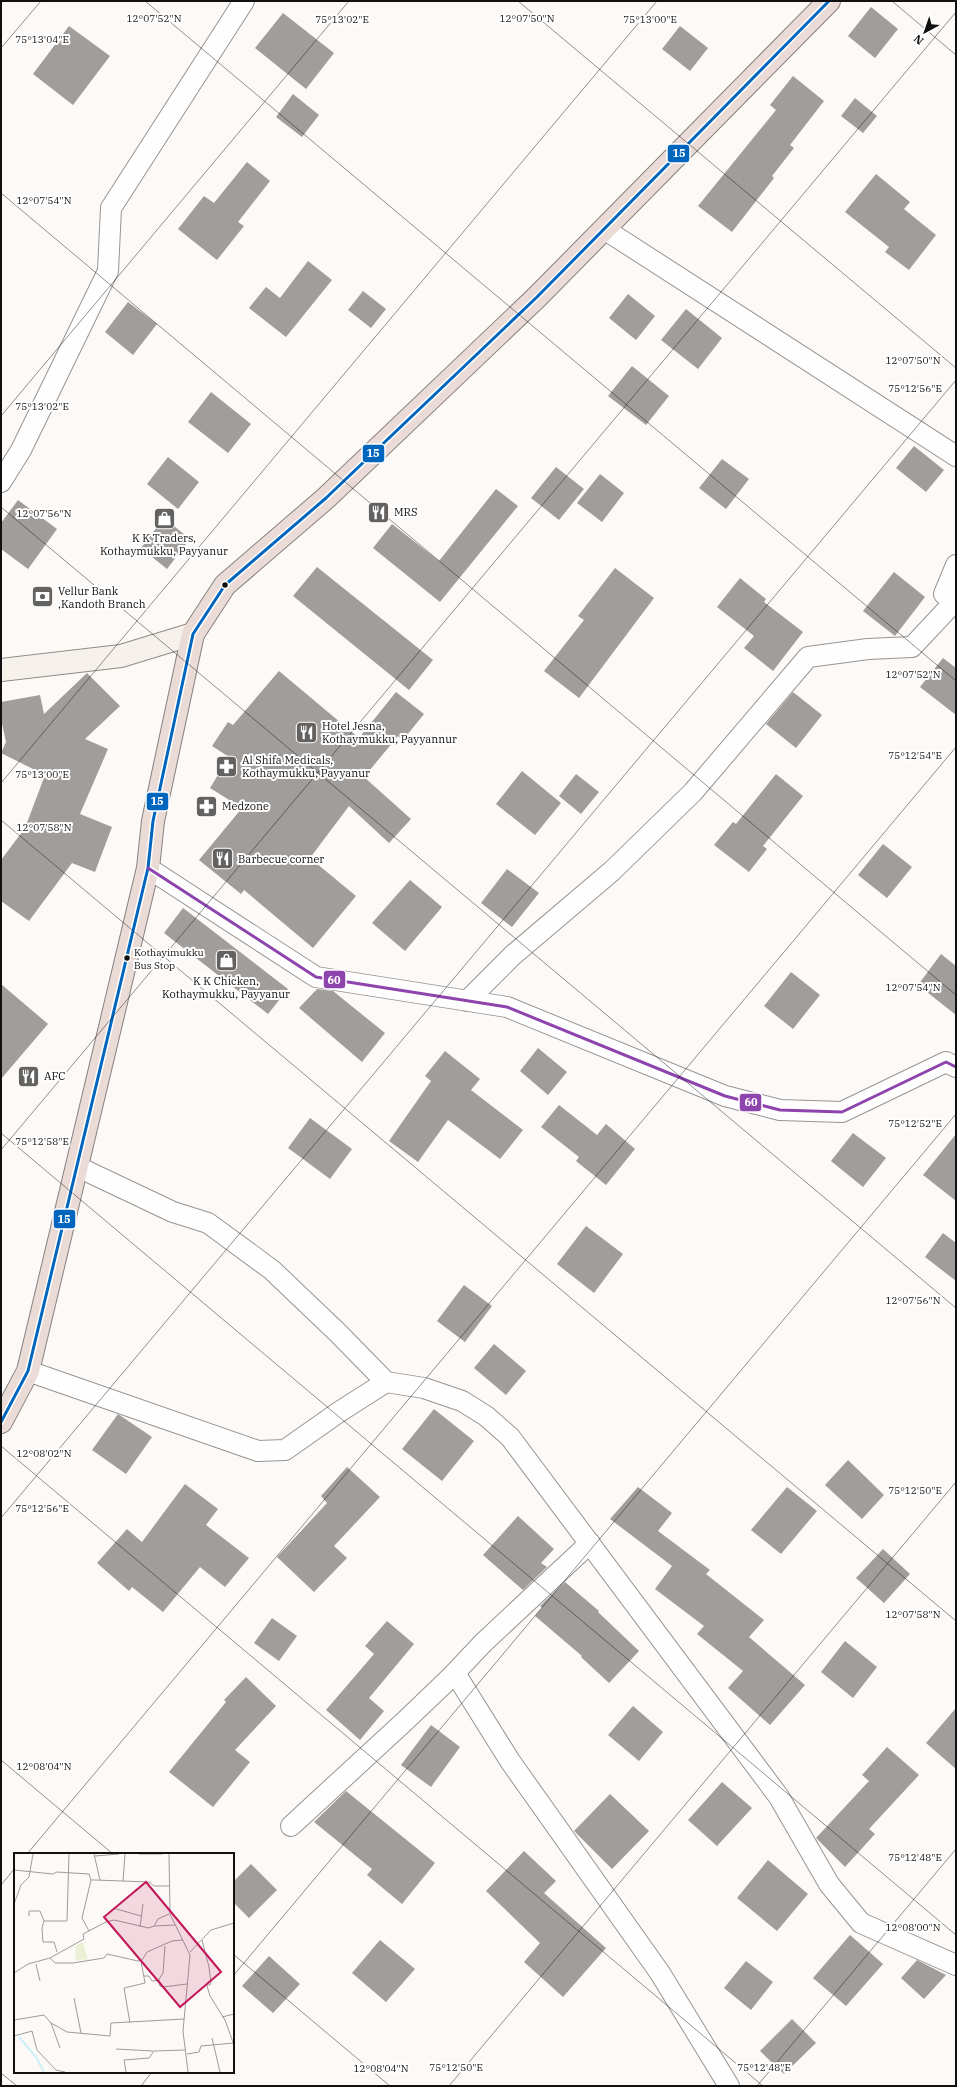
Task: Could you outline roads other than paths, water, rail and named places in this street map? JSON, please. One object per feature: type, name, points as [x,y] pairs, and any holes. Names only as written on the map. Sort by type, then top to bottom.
[{"type":"highway","points":[[1,1422],[28,1371],[78,1167],[148,868],[153,821],[193,634],[225,585],[326,498],[537,297],[829,1]]},
{"type":"main road","points":[[1,670],[121,656],[193,634]]},
{"type":"street","points":[[1,482],[21,450],[108,271],[111,208],[244,1]]},
{"type":"street","points":[[604,230],[956,456]]},
{"type":"street","points":[[467,1001],[513,955],[612,871],[693,792],[808,657],[868,649],[912,647],[956,601],[944,594],[956,565]]},
{"type":"street","points":[[148,868],[316,977],[507,1007],[725,1096],[780,1110],[842,1112],[946,1062],[956,1067]]},
{"type":"street","points":[[78,1167],[173,1212],[208,1223],[272,1270],[338,1332],[386,1382],[424,1388],[462,1401],[486,1416],[510,1437],[779,1797],[829,1884],[861,1923],[956,1965]]},
{"type":"street","points":[[28,1371],[258,1451],[285,1450],[339,1412],[386,1382]]},
{"type":"street","points":[[291,1826],[455,1673],[483,1643],[590,1543]]},
{"type":"street","points":[[455,1673],[510,1761],[660,1973],[729,2086]]},
{"type":"place","name":"MRS","points":[[379,512]]},
{"type":"place","name":"K K Traders, Kothaymukku, Payyanur","points":[[164,518]]},
{"type":"place","name":"Vellur Bank ,Kandoth Branch","points":[[42,597]]},
{"type":"place","name":"Hotel Jesna, Kothaymukku, Payyannur","points":[[306,732]]},
{"type":"place","name":"Al Shifa Medicals, Kothaymukku, Payyanur","points":[[227,766]]},
{"type":"place","name":"Medzone","points":[[206,806]]},
{"type":"place","name":"Barbecue corner","points":[[223,859]]},
{"type":"place","name":"Kothayimukku Bus Stop","points":[[127,958]]},
{"type":"place","name":"K K Chicken, Kothaymukku, Payyanur","points":[[226,961]]},
{"type":"place","name":"AFC","points":[[28,1076]]}]
